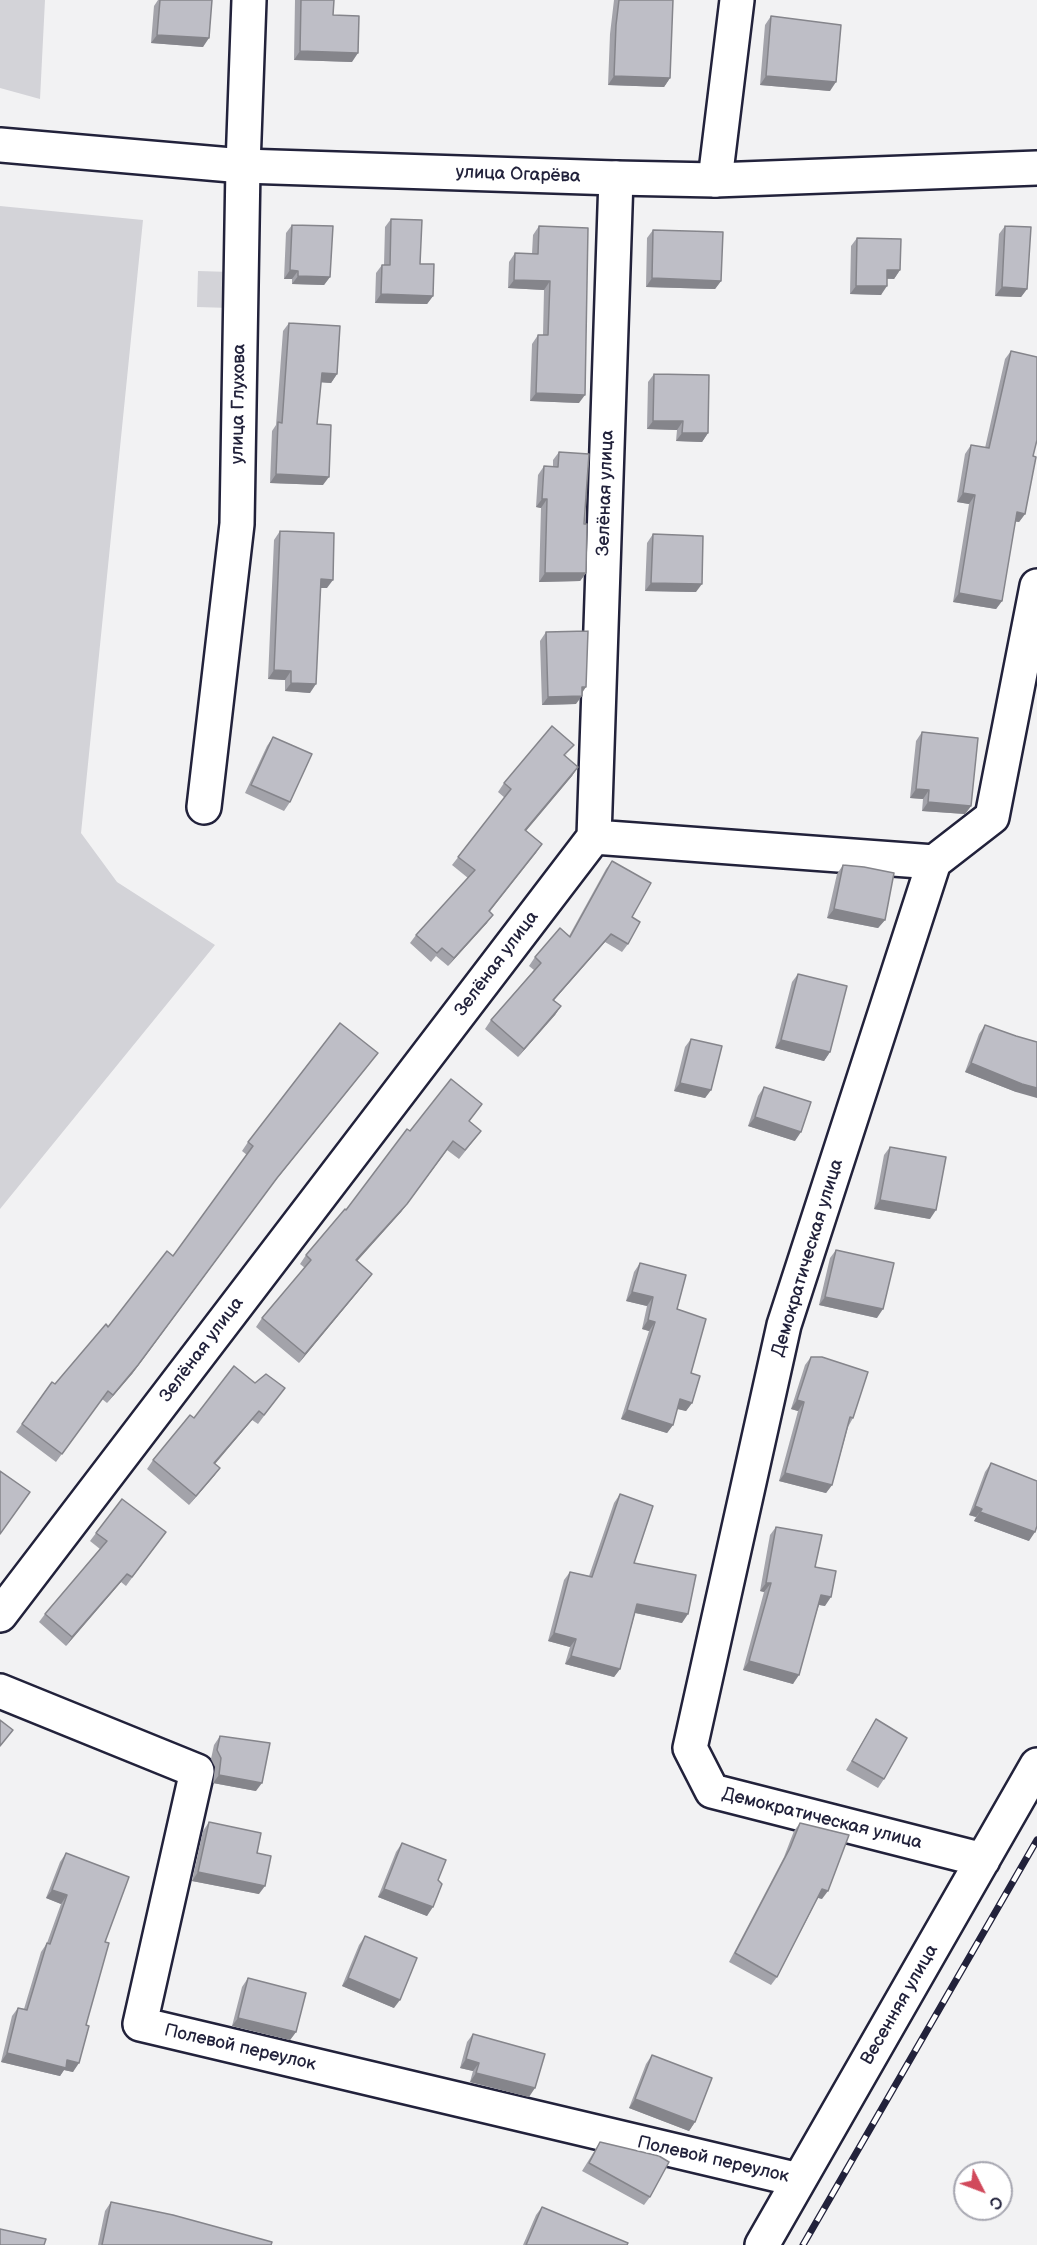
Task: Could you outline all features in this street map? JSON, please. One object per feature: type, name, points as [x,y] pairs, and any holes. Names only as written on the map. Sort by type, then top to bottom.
[{"type":"street","name":"улица Глухова","points":[[204,807],[237,524],[243,166],[249,0]]},
{"type":"street","points":[[715,180],[737,0]]},
{"type":"street","name":"улица Огарёва","points":[[0,145],[243,166],[616,178],[715,180],[1037,168]]},
{"type":"street","name":"Зелёная улица","points":[[0,1615],[594,837],[616,178]]},
{"type":"street","points":[[594,837],[934,862],[992,817],[1037,586]]},
{"type":"street","name":"Демократическая улица","points":[[934,862],[784,1324],[690,1748],[712,1791],[983,1860]]},
{"type":"street","name":"Полевой переулок","points":[[0,1691],[197,1771],[140,2024],[799,2180]]},
{"type":"street","name":"Весенняя улица","points":[[762,2245],[1037,1765]]},
{"type":"shaded area","points":[[0,0],[45,0],[40,99],[0,88]]},
{"type":"shaded area","points":[[0,206],[143,220],[81,833],[117,882],[215,945],[0,1209]]},
{"type":"shaded area","points":[[198,271],[231,272],[230,308],[197,307]]},
{"type":"building","points":[[160,0],[212,0],[209,38],[157,35]]},
{"type":"building","points":[[301,0],[334,0],[333,15],[359,16],[358,53],[300,51]]},
{"type":"building","points":[[619,0],[673,0],[670,78],[614,76]]},
{"type":"building","points":[[771,16],[841,25],[836,82],[766,76]]},
{"type":"building","points":[[391,219],[422,220],[420,264],[434,264],[433,296],[381,294],[382,265],[390,265]]},
{"type":"building","points":[[292,225],[333,226],[330,277],[298,276],[298,271],[290,270]]},
{"type":"building","points":[[539,226],[588,228],[585,395],[536,393],[538,335],[548,335],[550,281],[514,280],[515,253],[538,254]]},
{"type":"building","points":[[1005,226],[1031,227],[1027,289],[1002,287]]},
{"type":"building","points":[[653,230],[723,232],[721,281],[652,278]]},
{"type":"building","points":[[857,238],[901,239],[900,270],[887,270],[887,286],[856,286]]},
{"type":"building","points":[[289,323],[340,326],[337,374],[322,373],[317,424],[331,425],[329,477],[276,474],[278,422],[282,423]]},
{"type":"building","points":[[1011,351],[1037,357],[1037,440],[1025,514],[1017,512],[1002,601],[959,593],[975,495],[963,493],[971,445],[989,448]]},
{"type":"building","points":[[654,374],[709,375],[708,433],[682,433],[683,421],[653,421]]},
{"type":"building","points":[[559,452],[589,454],[584,524],[587,524],[586,573],[545,573],[547,499],[542,499],[544,466],[558,467]]},
{"type":"building","points":[[280,531],[334,533],[333,580],[321,579],[316,684],[291,683],[291,671],[274,670]]},
{"type":"building","points":[[653,534],[703,536],[702,584],[651,583]]},
{"type":"building","points":[[588,631],[586,687],[582,687],[582,696],[548,697],[546,632]]},
{"type":"building","points":[[552,726],[574,745],[564,755],[578,767],[525,830],[542,844],[489,911],[493,915],[454,958],[442,948],[437,953],[416,935],[475,870],[458,857],[511,789],[504,783]]},
{"type":"building","points":[[922,732],[978,738],[971,806],[928,802],[929,790],[916,789]]},
{"type":"building","points":[[273,737],[312,754],[290,802],[251,785]]},
{"type":"building","points":[[612,861],[651,883],[632,917],[640,922],[628,944],[611,934],[553,1000],[561,1006],[524,1049],[491,1020],[541,963],[535,957],[560,928],[570,937]]},
{"type":"building","points":[[843,865],[894,873],[885,920],[834,909]]},
{"type":"building","points":[[798,974],[847,986],[830,1052],[781,1040]]},
{"type":"building","points":[[340,1023],[378,1053],[277,1178],[138,1365],[113,1395],[108,1391],[62,1454],[22,1424],[52,1382],[55,1384],[106,1324],[108,1327],[167,1251],[173,1256],[253,1146],[248,1142]]},
{"type":"building","points":[[985,1025],[1037,1042],[1037,1088],[971,1063]]},
{"type":"building","points":[[691,1039],[722,1046],[711,1090],[680,1083]]},
{"type":"building","points":[[451,1079],[482,1104],[469,1121],[481,1131],[465,1150],[453,1141],[407,1204],[356,1260],[372,1274],[305,1354],[262,1318],[311,1260],[306,1255],[346,1210],[407,1129],[410,1131]]},
{"type":"building","points":[[764,1087],[811,1102],[801,1132],[755,1117]]},
{"type":"building","points":[[890,1147],[946,1157],[936,1210],[880,1200]]},
{"type":"building","points":[[836,1250],[894,1263],[883,1309],[825,1297]]},
{"type":"building","points":[[640,1263],[686,1275],[677,1309],[706,1319],[691,1373],[700,1376],[692,1403],[680,1399],[673,1425],[627,1410],[655,1322],[648,1320],[653,1297],[632,1292]]},
{"type":"building","points":[[811,1357],[822,1357],[868,1372],[853,1418],[850,1417],[832,1485],[785,1473],[804,1402],[797,1400]]},
{"type":"building","points":[[234,1366],[255,1383],[266,1374],[285,1388],[264,1415],[259,1411],[214,1463],[220,1468],[196,1496],[153,1460],[190,1415],[194,1418]]},
{"type":"building","points":[[991,1463],[1037,1481],[1035,1532],[980,1512],[982,1509],[975,1506]]},
{"type":"building","points":[[0,1471],[30,1492],[0,1534]]},
{"type":"building","points":[[620,1494],[653,1506],[634,1563],[696,1575],[688,1614],[637,1604],[620,1669],[571,1656],[576,1639],[554,1633],[570,1572],[592,1577]]},
{"type":"building","points":[[122,1499],[166,1532],[132,1577],[127,1574],[72,1637],[45,1614],[107,1541],[96,1533]]},
{"type":"building","points":[[776,1527],[822,1535],[815,1567],[836,1571],[831,1597],[821,1595],[799,1675],[749,1661],[771,1583],[766,1583]]},
{"type":"building","points":[[876,1719],[907,1738],[884,1779],[852,1761]]},
{"type":"building","points":[[0,1720],[13,1730],[0,1746]]},
{"type":"building","points":[[220,1736],[270,1743],[262,1783],[219,1775],[221,1758],[217,1750]]},
{"type":"building","points":[[209,1822],[261,1833],[257,1853],[271,1856],[265,1886],[198,1872]]},
{"type":"building","points":[[800,1823],[849,1835],[828,1891],[822,1889],[777,1977],[735,1953],[790,1848]]},
{"type":"building","points":[[402,1843],[446,1860],[438,1880],[442,1884],[433,1907],[384,1889]]},
{"type":"building","points":[[66,1853],[129,1877],[105,1942],[109,1943],[86,2025],[89,2026],[79,2063],[67,2060],[66,2068],[7,2053],[18,2008],[27,2010],[47,1943],[50,1944],[67,1895],[52,1890]]},
{"type":"building","points":[[365,1936],[417,1958],[400,2000],[348,1978]]},
{"type":"building","points":[[248,1978],[306,1993],[296,2032],[238,2018]]},
{"type":"building","points":[[473,2034],[545,2054],[535,2088],[476,2073],[479,2063],[466,2059]]},
{"type":"building","points":[[652,2055],[712,2078],[695,2122],[635,2099]]},
{"type":"building","points":[[600,2142],[659,2156],[669,2162],[650,2197],[589,2163]]},
{"type":"building","points":[[111,2202],[173,2215],[272,2242],[271,2245],[102,2245]]},
{"type":"building","points":[[542,2207],[628,2243],[627,2245],[526,2245]]},
{"type":"building","points":[[0,2229],[46,2239],[44,2245],[0,2245]]},
{"type":"railway","points":[[803,2245],[1037,1840]]}]
